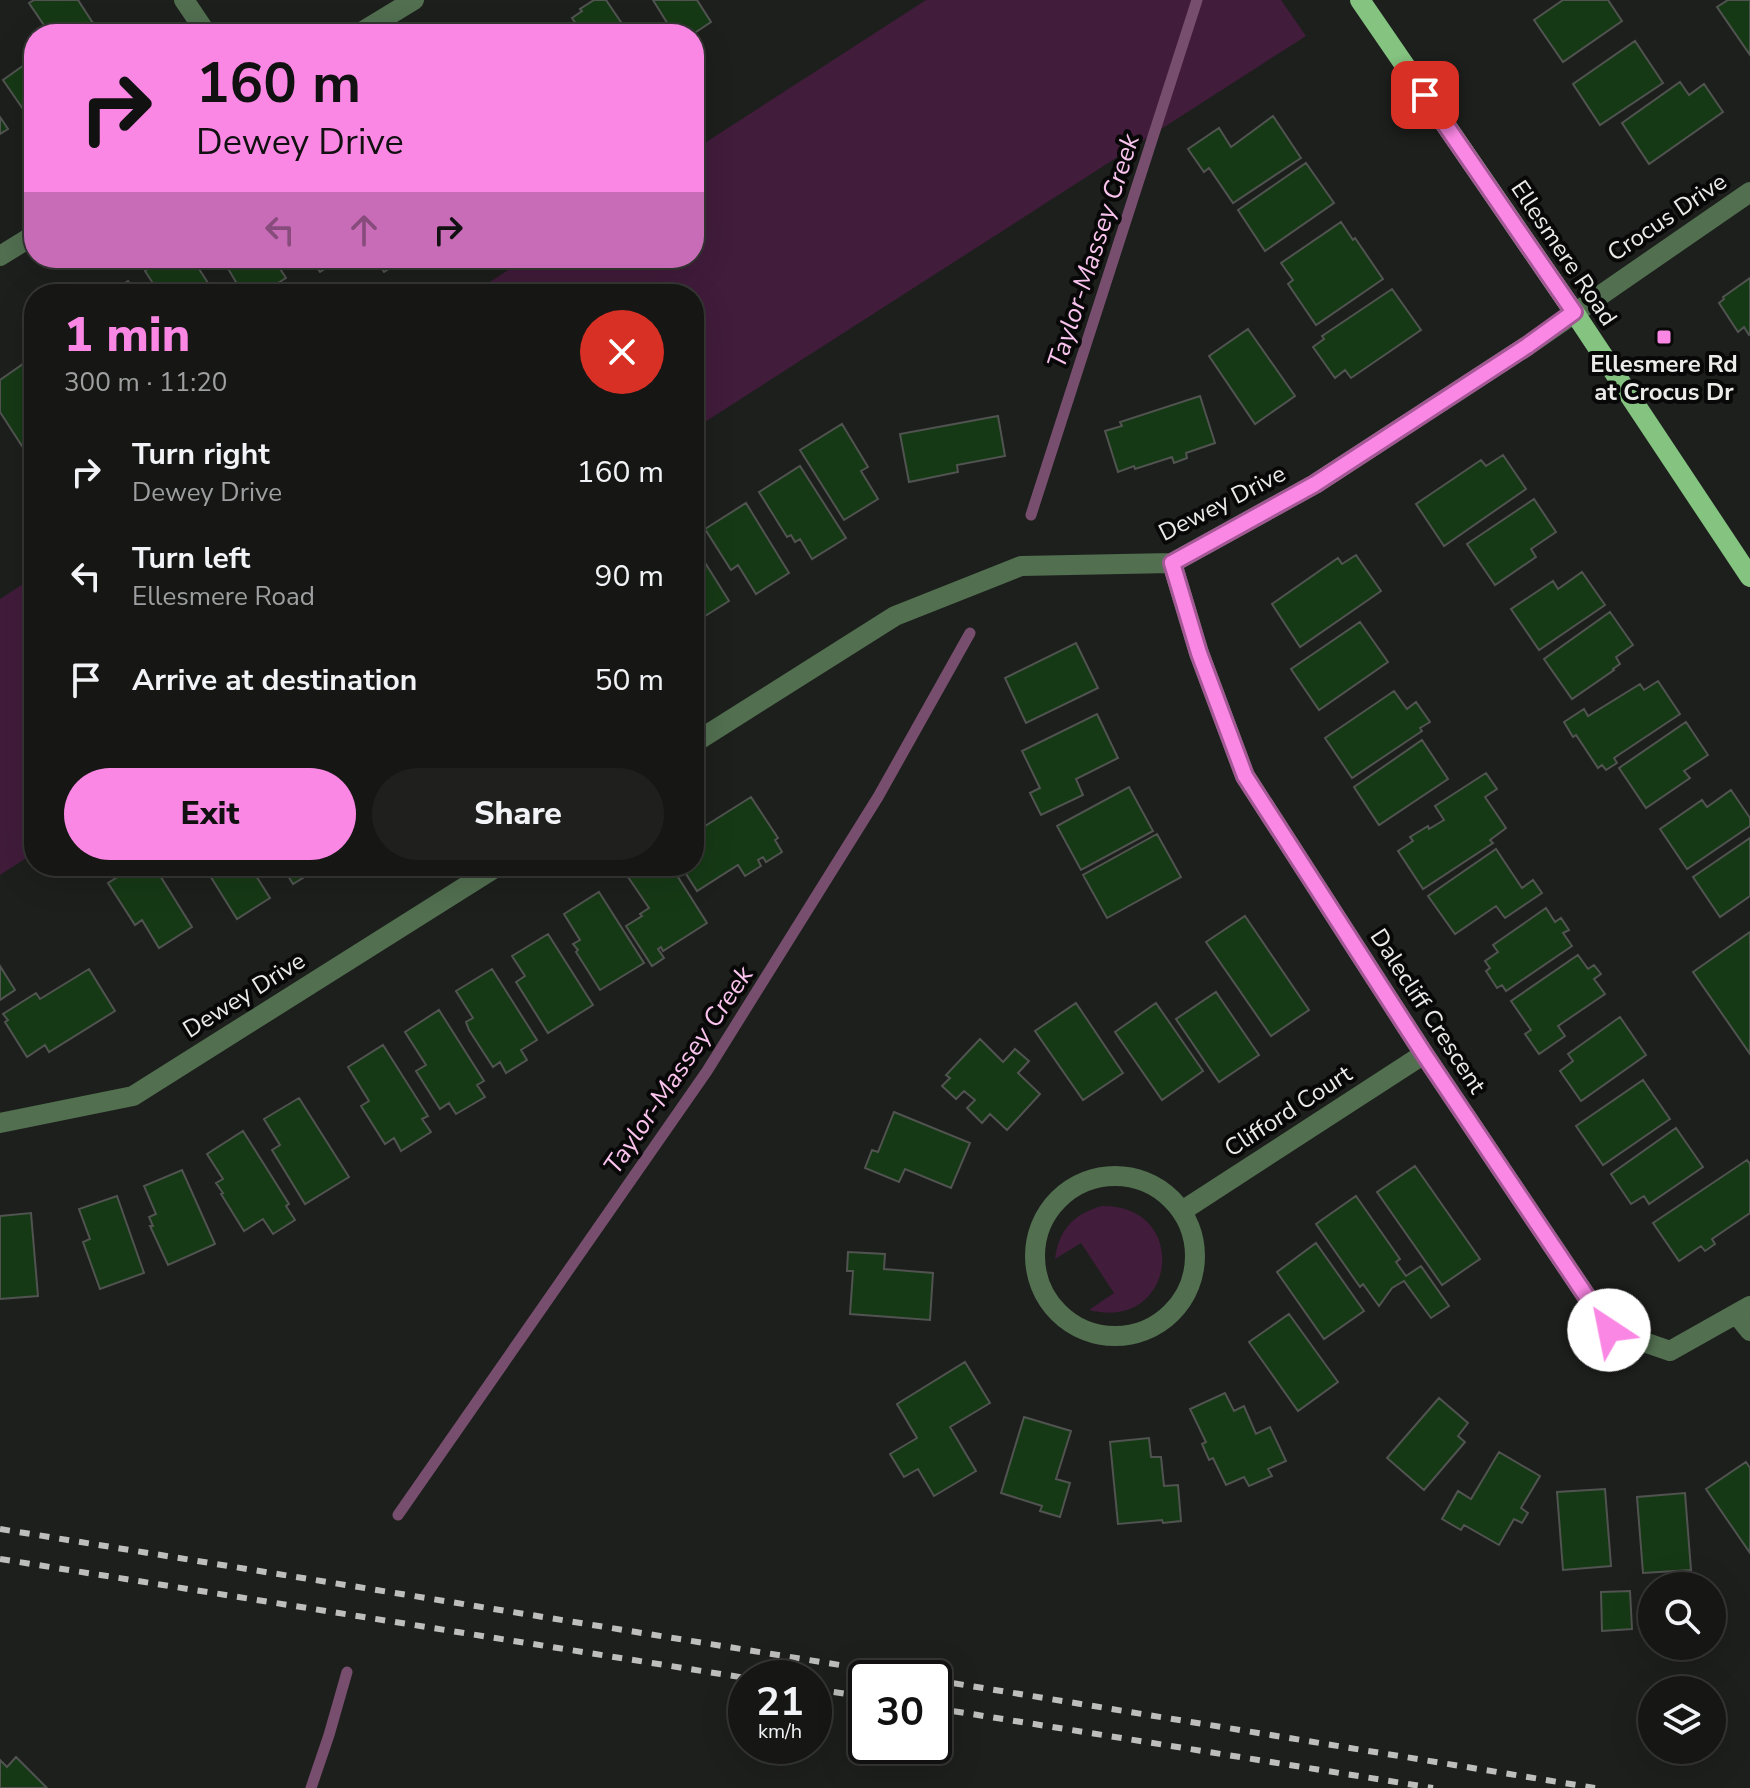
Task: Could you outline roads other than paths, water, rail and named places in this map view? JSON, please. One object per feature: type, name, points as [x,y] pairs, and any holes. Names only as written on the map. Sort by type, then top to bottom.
[{"type":"main road","name":"Ellesmere Road","points":[[1360,0],[1574,312],[1750,577]]},
{"type":"street","points":[[184,0],[200,24]]},
{"type":"street","points":[[374,24],[414,0]]},
{"type":"street","name":"Crocus Drive","points":[[1574,312],[1750,192]]},
{"type":"street","points":[[0,256],[24,241]]},
{"type":"street","name":"Dewey Drive","points":[[704,737],[895,616],[1021,566],[1172,563],[1315,484],[1574,312]]},
{"type":"street","name":"Dalecliff Crescent","points":[[1172,563],[1199,653],[1245,776],[1424,1054],[1609,1330],[1670,1351],[1746,1317]]},
{"type":"street","name":"Dewey Drive","points":[[0,1123],[133,1096],[482,876]]},
{"type":"street","name":"Clifford Court","points":[[1182,1211],[1424,1054]]},
{"type":"street","points":[[1131,1178],[1165,1193],[1182,1211],[1193,1236],[1196,1264],[1188,1291],[1172,1313],[1150,1330],[1123,1337],[1096,1335],[1070,1324],[1051,1304],[1038,1279],[1035,1252],[1040,1227],[1053,1206],[1071,1189],[1094,1179],[1131,1178]]},
{"type":"waterway","name":"Taylor-Massey Creek","points":[[1031,515],[1197,0]]},
{"type":"waterway","name":"Taylor-Massey Creek","points":[[398,1515],[707,1071],[878,797],[970,633]]},
{"type":"waterway","name":"Taylor-Massey Creek","points":[[311,1788],[347,1672]]},
{"type":"railway","points":[[0,1529],[848,1666]]},
{"type":"railway","points":[[0,1559],[728,1675]]},
{"type":"railway","points":[[952,1683],[1595,1788]]},
{"type":"railway","points":[[832,1692],[848,1694]]},
{"type":"railway","points":[[952,1711],[1433,1788]]},
{"type":"place","name":"Ellesmere Rd at Crocus Dr","points":[[1664,337]]}]
